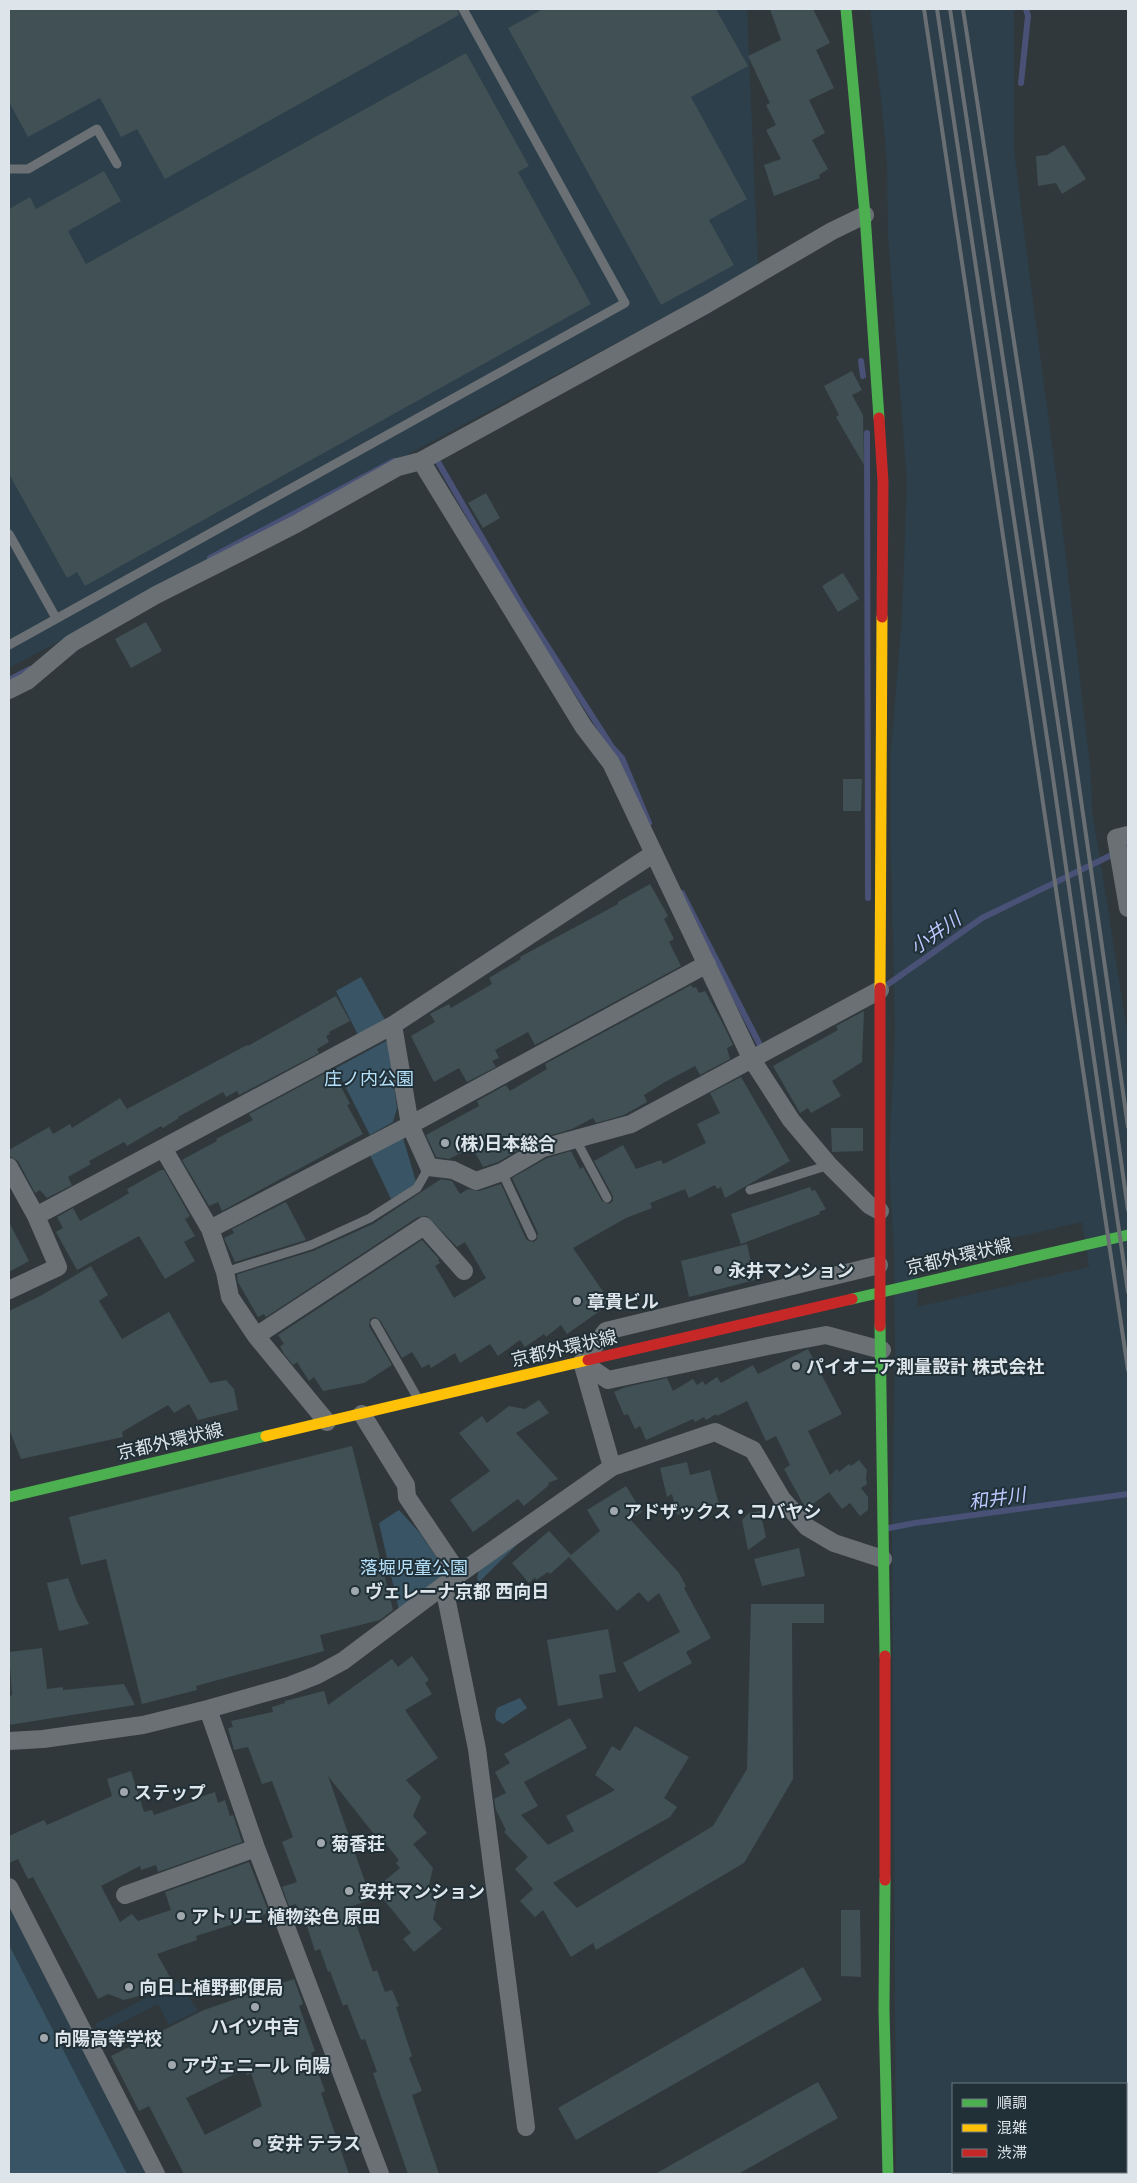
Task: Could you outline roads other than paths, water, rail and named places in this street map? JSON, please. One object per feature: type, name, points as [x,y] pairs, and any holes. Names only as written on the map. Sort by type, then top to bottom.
[{"type":"street","points":[[846,9],[865,215],[883,482],[879,1268],[882,1350],[886,1804],[885,2172]]},
{"type":"street","points":[[9,690],[27,681],[72,643],[156,595],[296,524],[398,467],[420,461],[865,215]]},
{"type":"street","points":[[420,461],[583,726],[611,763],[751,1058],[791,1120],[829,1165],[869,1205],[880,1210]]},
{"type":"street","points":[[1128,836],[1116,838],[1128,908]]},
{"type":"street","points":[[36,1216],[393,1024],[653,854]]},
{"type":"street","points":[[210,1229],[410,1125],[708,964]]},
{"type":"street","points":[[393,1024],[410,1125],[429,1167],[453,1170],[476,1181],[502,1172],[543,1148],[632,1124],[880,990]]},
{"type":"street","points":[[163,1148],[210,1229],[225,1272],[230,1297],[256,1336],[327,1422]]},
{"type":"street","points":[[9,1168],[36,1216],[58,1267],[9,1290]]},
{"type":"street","points":[[256,1336],[424,1226],[464,1271]]},
{"type":"street","name":"京都外環状線","points":[[9,1497],[362,1414],[418,1399],[1128,1235]]},
{"type":"street","points":[[582,1362],[606,1331],[879,1268]]},
{"type":"street","points":[[582,1362],[608,1380],[826,1335],[882,1350]]},
{"type":"street","points":[[582,1362],[612,1467]]},
{"type":"street","points":[[362,1414],[406,1485],[407,1497],[459,1574]]},
{"type":"street","points":[[9,1741],[43,1739],[143,1725],[208,1710],[317,1676],[343,1661],[459,1574],[612,1467],[715,1432],[753,1450],[782,1499],[807,1527],[834,1543],[884,1559]]},
{"type":"street","points":[[444,1587],[477,1749],[526,2127]]},
{"type":"street","points":[[208,1710],[256,1848],[380,2174]]},
{"type":"street","points":[[125,1895],[256,1848]]},
{"type":"street","points":[[9,1887],[156,2174]]},
{"type":"lane","points":[[10,641],[56,618],[624,303],[463,9]]},
{"type":"lane","points":[[9,169],[28,168],[97,129],[117,164]]},
{"type":"lane","points":[[9,534],[56,618]]},
{"type":"lane","points":[[576,1140],[607,1198]]},
{"type":"lane","points":[[750,1190],[829,1165]]},
{"type":"lane","points":[[225,1272],[311,1245],[370,1218],[417,1188],[429,1167]]},
{"type":"lane","points":[[502,1172],[532,1236]]},
{"type":"lane","points":[[375,1323],[418,1399]]},
{"type":"waterway","points":[[1021,83],[1028,16],[1026,9]]},
{"type":"waterway","points":[[861,361],[863,376]]},
{"type":"waterway","points":[[867,433],[868,898]]},
{"type":"waterway","points":[[434,455],[521,605],[612,747],[622,758],[649,823]]},
{"type":"waterway","points":[[210,558],[394,461]]},
{"type":"waterway","points":[[9,680],[30,669]]},
{"type":"waterway","name":"小井川","points":[[887,985],[982,918],[1128,847]]},
{"type":"waterway","points":[[682,893],[763,1051]]},
{"type":"waterway","name":"和井川","points":[[889,1528],[1128,1494]]},
{"type":"railway","points":[[924,9],[1128,1370]]},
{"type":"railway","points":[[937,9],[1052,771],[1128,1292]]},
{"type":"railway","points":[[950,9],[1065,769],[1128,1210]]},
{"type":"railway","points":[[963,9],[1032,459],[1128,1127]]},
{"type":"place","name":"(株)日本総合","points":[[445,1143]]},
{"type":"place","name":"永井マンション","points":[[718,1270]]},
{"type":"place","name":"章貴ビル","points":[[577,1301]]},
{"type":"place","name":"パイオニア測量設計 株式会社","points":[[796,1366]]},
{"type":"place","name":"アドザックス・コバヤシ","points":[[614,1511]]},
{"type":"place","name":"ヴェレーナ京都 西向日","points":[[355,1591]]},
{"type":"place","name":"ステップ","points":[[124,1792]]},
{"type":"place","name":"菊香荘","points":[[321,1843]]},
{"type":"place","name":"安井マンション","points":[[349,1891]]},
{"type":"place","name":"アトリエ 植物染色 原田","points":[[181,1916]]},
{"type":"place","name":"向日上植野郵便局","points":[[129,1987]]},
{"type":"place","name":"ハイツ中吉","points":[[255,2007]]},
{"type":"place","name":"向陽高等学校","points":[[44,2038]]},
{"type":"place","name":"アヴェニール 向陽","points":[[172,2065]]},
{"type":"place","name":"安井 テラス","points":[[257,2143]]},
{"type":"park label","name":"庄ノ内公園","points":[[369,1078]]},
{"type":"park label","name":"落堀児童公園","points":[[414,1567]]}]
